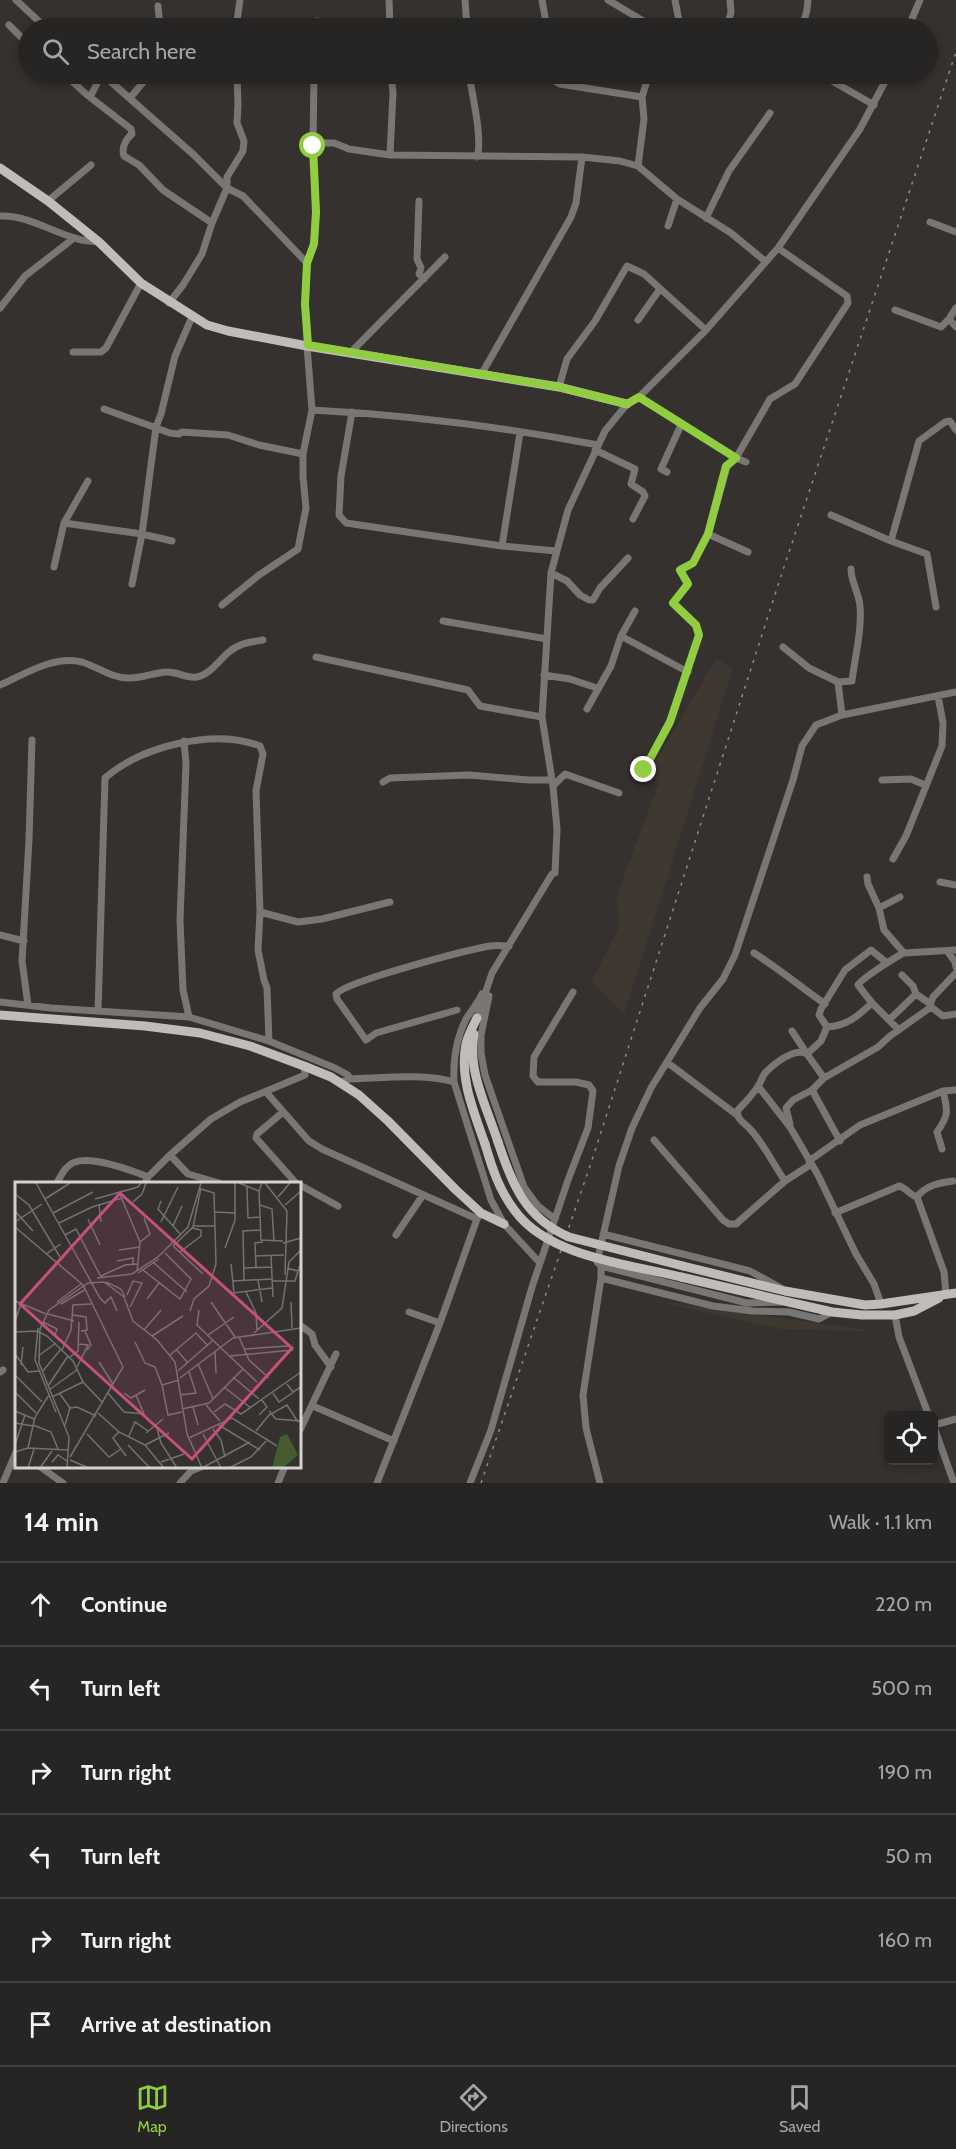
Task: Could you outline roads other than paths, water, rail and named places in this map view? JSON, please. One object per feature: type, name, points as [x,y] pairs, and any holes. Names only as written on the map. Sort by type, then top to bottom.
[{"type":"main road","points":[[0,168],[48,201],[99,242],[141,283],[169,303],[207,325],[307,345],[559,387],[627,404]]},
{"type":"main road","points":[[0,1015],[145,1026],[200,1033],[250,1046],[304,1066],[340,1082],[359,1095],[388,1121],[479,1216],[504,1224]]},
{"type":"main road","points":[[477,1018],[472,1042],[472,1057],[478,1084],[509,1176],[517,1192],[541,1221],[554,1230],[569,1237],[683,1266],[840,1302],[881,1304],[951,1293]]},
{"type":"main road","points":[[477,1018],[466,1042],[464,1061],[466,1086],[503,1193],[521,1218],[542,1236],[563,1248],[831,1312],[895,1315],[914,1311],[951,1293]]},
{"type":"street","points":[[16,0],[35,18]]},
{"type":"street","points":[[237,18],[240,0]]},
{"type":"street","points":[[389,0],[390,18]]},
{"type":"street","points":[[465,0],[466,18]]},
{"type":"street","points":[[542,0],[545,18]]},
{"type":"street","points":[[608,0],[638,18]]},
{"type":"street","points":[[675,0],[678,18]]},
{"type":"street","points":[[730,0],[730,18]]},
{"type":"street","points":[[805,18],[808,0]]},
{"type":"street","points":[[912,18],[920,0]]},
{"type":"street","points":[[159,6],[160,18]]},
{"type":"street","points":[[9,25],[18,34]]},
{"type":"street","points":[[75,84],[132,129],[132,134],[127,138],[123,149],[124,156],[139,165],[163,190],[212,223]]},
{"type":"street","points":[[90,97],[97,84]]},
{"type":"street","points":[[114,84],[194,154],[227,188],[243,196],[307,263]]},
{"type":"street","points":[[130,98],[142,84]]},
{"type":"street","points":[[169,303],[202,254],[227,188],[227,177],[243,151],[244,141],[237,123],[237,84]]},
{"type":"street","points":[[222,605],[259,575],[298,549],[306,508],[303,454],[312,410],[305,304],[307,263],[314,244],[316,212],[313,146],[314,84]]},
{"type":"street","points":[[390,155],[392,84]]},
{"type":"street","points":[[471,84],[477,122],[479,150],[477,157]]},
{"type":"street","points":[[560,84],[642,97]]},
{"type":"street","points":[[638,166],[644,119],[642,97],[646,84]]},
{"type":"street","points":[[837,84],[874,105]]},
{"type":"street","points":[[540,1263],[504,1224],[491,1200],[454,1082],[453,1066],[458,1039],[466,1019],[480,1000],[492,973],[552,874],[555,873],[557,830],[553,783],[542,717],[551,573],[556,551],[568,510],[596,447],[609,424],[627,404],[639,397],[706,330],[778,248],[855,137],[884,84]]},
{"type":"street","points":[[706,218],[729,171],[770,113]]},
{"type":"street","points":[[313,146],[334,143],[349,149],[390,155],[612,159],[638,166],[677,199],[731,233],[765,261]]},
{"type":"street","points":[[481,375],[571,217],[576,203],[582,157]]},
{"type":"street","points":[[48,201],[91,165]]},
{"type":"street","points":[[668,225],[677,199]]},
{"type":"street","points":[[419,201],[417,260],[421,268],[418,274],[424,279]]},
{"type":"street","points":[[0,216],[9,216],[43,225],[74,238],[99,242]]},
{"type":"street","points":[[930,222],[956,232]]},
{"type":"street","points":[[0,308],[25,276],[74,238]]},
{"type":"street","points":[[644,770],[670,722],[699,635],[696,625],[673,603],[688,584],[680,570],[693,563],[708,534],[726,466],[736,458],[770,399],[795,384],[848,303],[847,296],[778,248]]},
{"type":"street","points":[[351,352],[445,257]]},
{"type":"street","points":[[559,387],[567,359],[595,321],[627,266],[644,274],[706,330]]},
{"type":"street","points":[[73,352],[101,352],[106,348],[141,283]]},
{"type":"street","points":[[639,320],[660,289]]},
{"type":"street","points":[[895,310],[940,327],[956,308]]},
{"type":"street","points":[[132,584],[142,534],[156,427],[175,356],[192,317]]},
{"type":"street","points":[[949,319],[956,327]]},
{"type":"street","points":[[639,397],[681,425],[746,462]]},
{"type":"street","points":[[104,409],[174,434],[182,432],[228,435],[259,445],[303,454]]},
{"type":"street","points":[[312,410],[444,421],[596,447],[635,469],[631,484],[645,496],[633,519]]},
{"type":"street","points":[[352,412],[341,477],[339,515],[346,523],[502,546],[556,551]]},
{"type":"street","points":[[891,541],[919,441],[945,422],[950,421],[956,430]]},
{"type":"street","points":[[667,472],[661,469],[681,425]]},
{"type":"street","points":[[502,546],[520,433]]},
{"type":"street","points":[[54,567],[64,523],[88,481]]},
{"type":"street","points":[[831,515],[927,554],[936,607]]},
{"type":"street","points":[[64,523],[142,534],[172,541]]},
{"type":"street","points":[[708,534],[748,552]]},
{"type":"street","points":[[551,573],[567,581],[580,595],[593,600],[600,588],[628,558]]},
{"type":"street","points":[[783,646],[809,668],[838,682],[852,681],[859,639],[860,604],[851,569]]},
{"type":"street","points":[[587,709],[611,666],[621,636],[635,611]]},
{"type":"street","points":[[443,621],[547,639]]},
{"type":"street","points":[[621,636],[688,672]]},
{"type":"street","points":[[0,685],[46,664],[62,660],[82,662],[118,677],[129,678],[168,672],[190,678],[200,677],[230,651],[245,643],[263,640]]},
{"type":"street","points":[[316,657],[468,690],[480,706],[542,717]]},
{"type":"street","points":[[544,675],[570,679],[597,688]]},
{"type":"street","points":[[838,682],[842,715]]},
{"type":"street","points":[[783,1302],[747,1303],[601,1266],[597,1262],[619,1166],[632,1128],[651,1088],[700,1008],[723,979],[735,955],[787,801],[802,746],[816,725],[842,715],[956,693]]},
{"type":"street","points":[[893,859],[906,836],[942,746],[943,723],[938,696]]},
{"type":"street","points":[[98,1011],[105,778],[124,763],[184,741],[221,739],[252,743],[260,746],[263,754],[256,791],[260,912],[258,950],[267,988],[269,1041]]},
{"type":"street","points":[[28,1005],[22,961],[32,740]]},
{"type":"street","points":[[184,741],[186,764],[180,920],[183,990],[189,1017]]},
{"type":"street","points":[[383,782],[390,778],[469,775],[553,783],[565,774],[619,793]]},
{"type":"street","points":[[882,780],[911,779],[926,785]]},
{"type":"street","points":[[867,877],[879,908],[884,930],[904,953]]},
{"type":"street","points":[[940,882],[956,885]]},
{"type":"street","points":[[879,908],[900,897]]},
{"type":"street","points":[[260,912],[298,922],[322,919],[390,902]]},
{"type":"street","points":[[0,935],[24,941]]},
{"type":"street","points":[[457,1010],[387,1030],[366,1040],[337,999],[336,994],[340,989],[352,984],[404,969],[490,946],[509,946]]},
{"type":"street","points":[[827,1027],[819,1015],[845,970],[871,950],[887,963]]},
{"type":"street","points":[[899,1030],[858,986],[860,981],[904,953],[952,951],[956,967]]},
{"type":"street","points":[[754,953],[825,1004]]},
{"type":"street","points":[[477,1018],[492,973]]},
{"type":"street","points":[[492,973],[481,1035],[484,1075],[524,1187],[538,1206],[555,1219]]},
{"type":"street","points":[[790,1127],[786,1107],[793,1100],[812,1090],[824,1078],[863,1058],[899,1030],[930,1005],[956,973]]},
{"type":"street","points":[[902,975],[913,986],[916,994],[943,1016],[956,1014]]},
{"type":"street","points":[[470,1483],[492,1430],[540,1263],[588,1128],[593,1091],[589,1085],[538,1082],[533,1076],[534,1058],[573,992]]},
{"type":"street","points":[[889,1020],[916,994]]},
{"type":"street","points":[[0,1002],[51,1008],[189,1017],[269,1041],[336,1068],[348,1075],[350,1079]]},
{"type":"street","points":[[827,1027],[846,1024],[872,1003]]},
{"type":"street","points":[[806,1053],[821,1041],[827,1027]]},
{"type":"street","points":[[792,1031],[824,1078]]},
{"type":"street","points":[[737,1115],[738,1110],[758,1086],[765,1073],[789,1055],[798,1051],[806,1053]]},
{"type":"street","points":[[668,1063],[737,1115],[750,1129],[785,1181]]},
{"type":"street","points":[[58,1182],[69,1165],[76,1161],[92,1161],[132,1171],[147,1180],[170,1155],[211,1119],[240,1102],[305,1075],[304,1066]]},
{"type":"street","points":[[340,1082],[350,1079],[401,1078],[444,1079],[454,1082]]},
{"type":"street","points":[[758,1086],[790,1127],[874,1284],[881,1304]]},
{"type":"street","points":[[812,1090],[840,1141]]},
{"type":"street","points":[[809,1161],[860,1125],[943,1091],[956,1090]]},
{"type":"street","points":[[942,1149],[937,1132],[948,1112],[943,1091]]},
{"type":"street","points":[[266,1092],[309,1140],[322,1149],[423,1195],[479,1216],[377,1483]]},
{"type":"street","points":[[283,1112],[257,1134],[256,1138],[296,1182]]},
{"type":"street","points":[[654,1140],[729,1224],[736,1224],[785,1181],[810,1165],[809,1161]]},
{"type":"street","points":[[170,1155],[188,1174],[216,1182]]},
{"type":"street","points":[[917,1197],[922,1191],[936,1183],[953,1181]]},
{"type":"street","points":[[302,1186],[338,1206]]},
{"type":"street","points":[[835,1214],[899,1186],[904,1187],[917,1197],[951,1293]]},
{"type":"street","points":[[396,1235],[423,1195]]},
{"type":"street","points":[[603,1234],[750,1271],[785,1291]]},
{"type":"street","points":[[600,1483],[586,1428],[583,1395],[601,1266]]},
{"type":"street","points":[[601,1278],[713,1306],[753,1311],[789,1312],[819,1319],[831,1312]]},
{"type":"street","points":[[409,1312],[440,1323]]},
{"type":"street","points":[[895,1315],[899,1337],[927,1411]]},
{"type":"street","points":[[302,1326],[312,1334],[315,1345],[330,1366]]},
{"type":"street","points":[[302,1426],[336,1354]]},
{"type":"street","points":[[313,1406],[394,1441]]},
{"type":"street","points":[[938,1424],[956,1419]]},
{"type":"street","points":[[938,1439],[954,1479]]},
{"type":"street","points":[[3,1483],[15,1454]]},
{"type":"street","points":[[40,1468],[63,1483]]},
{"type":"street","points":[[180,1483],[191,1471],[200,1468]]},
{"type":"street","points":[[278,1483],[285,1468]]},
{"type":"railway","points":[[481,1483],[591,1163],[781,576],[956,52]]}]
